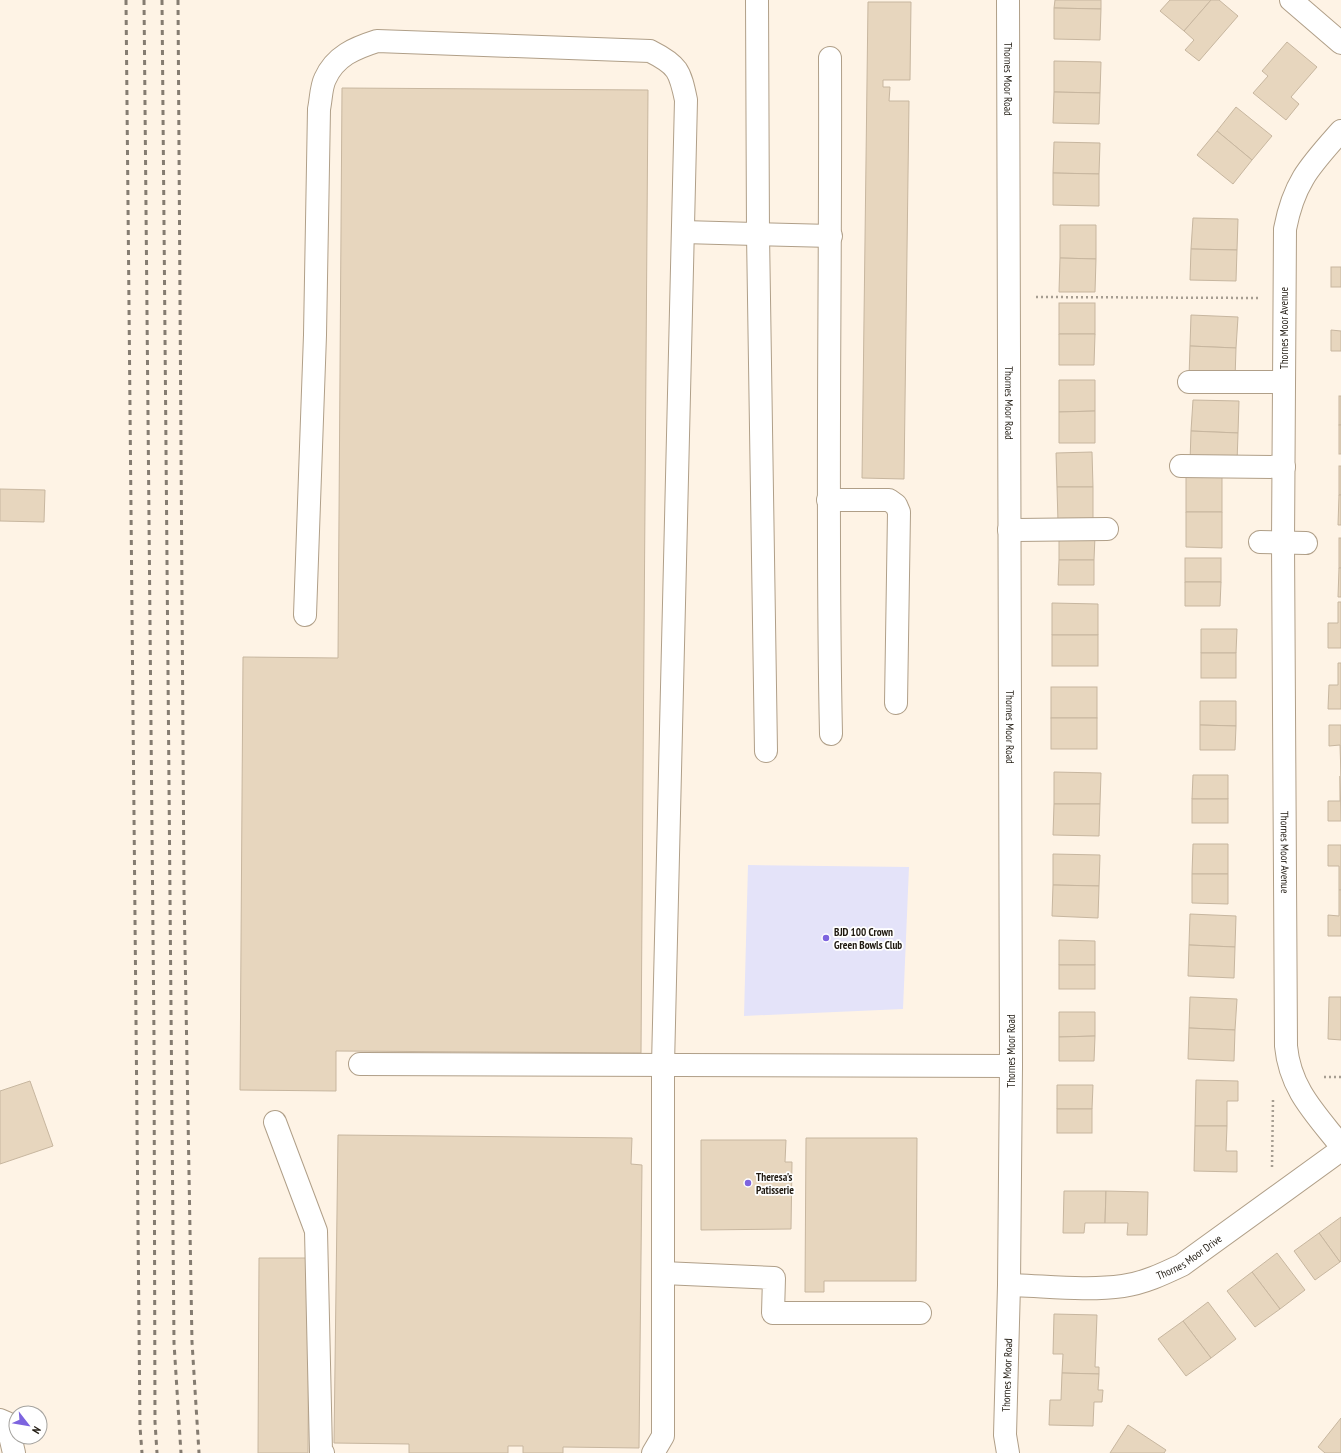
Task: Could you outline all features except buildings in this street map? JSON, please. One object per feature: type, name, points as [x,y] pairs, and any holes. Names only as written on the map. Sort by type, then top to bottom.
[{"type":"street","points":[[757,0],[758,234],[766,752]]},
{"type":"street","name":"Thornes Moor Road","points":[[1008,0],[1011,1066],[1009,1285],[1005,1435],[1008,1453]]},
{"type":"street","points":[[1291,0],[1341,43]]},
{"type":"street","points":[[305,615],[315,343],[319,110],[325,79],[338,60],[354,48],[377,41],[650,51],[668,60],[681,77],[686,100],[663,1065],[663,1436],[653,1453]]},
{"type":"street","points":[[830,58],[831,236],[828,500],[831,734]]},
{"type":"street","name":"Thornes Moor Avenue","points":[[1341,131],[1308,168],[1297,188],[1289,208],[1285,229],[1283,542],[1286,1046],[1288,1063],[1298,1089],[1341,1146]]},
{"type":"street","points":[[683,232],[831,236]]},
{"type":"street","points":[[1189,382],[1284,382]]},
{"type":"street","points":[[1181,466],[1284,466]]},
{"type":"street","points":[[828,500],[889,500],[896,505],[899,512],[896,703]]},
{"type":"street","points":[[1009,530],[1107,529]]},
{"type":"street","points":[[1260,542],[1306,543]]},
{"type":"street","points":[[360,1064],[1011,1066]]},
{"type":"street","points":[[274,1122],[316,1231],[321,1452],[323,1453]]},
{"type":"street","name":"Thornes Moor Drive","points":[[1009,1285],[1104,1287],[1136,1283],[1162,1275],[1182,1266],[1341,1150]]},
{"type":"street","points":[[663,1273],[774,1278],[773,1314],[920,1313]]},
{"type":"street","points":[[0,1420],[7,1423],[14,1453]]},
{"type":"path","points":[[1008,297],[1284,298]]},
{"type":"shaded area","name":"BJD 100 Crown Green Bowls Club","points":[[748,865],[909,867],[903,1009],[744,1016]]},
{"type":"railway","points":[[126,0],[140,1427],[142,1453]]},
{"type":"railway","points":[[144,0],[154,1038],[155,1422],[157,1453]]},
{"type":"railway","points":[[162,0],[174,1343],[181,1453]]},
{"type":"railway","points":[[178,0],[184,891],[192,1342],[199,1453]]},
{"type":"place","name":"BJD 100 Crown Green Bowls Club","points":[[826,938]]},
{"type":"place","name":"Theresa's Patisserie","points":[[748,1183]]}]
